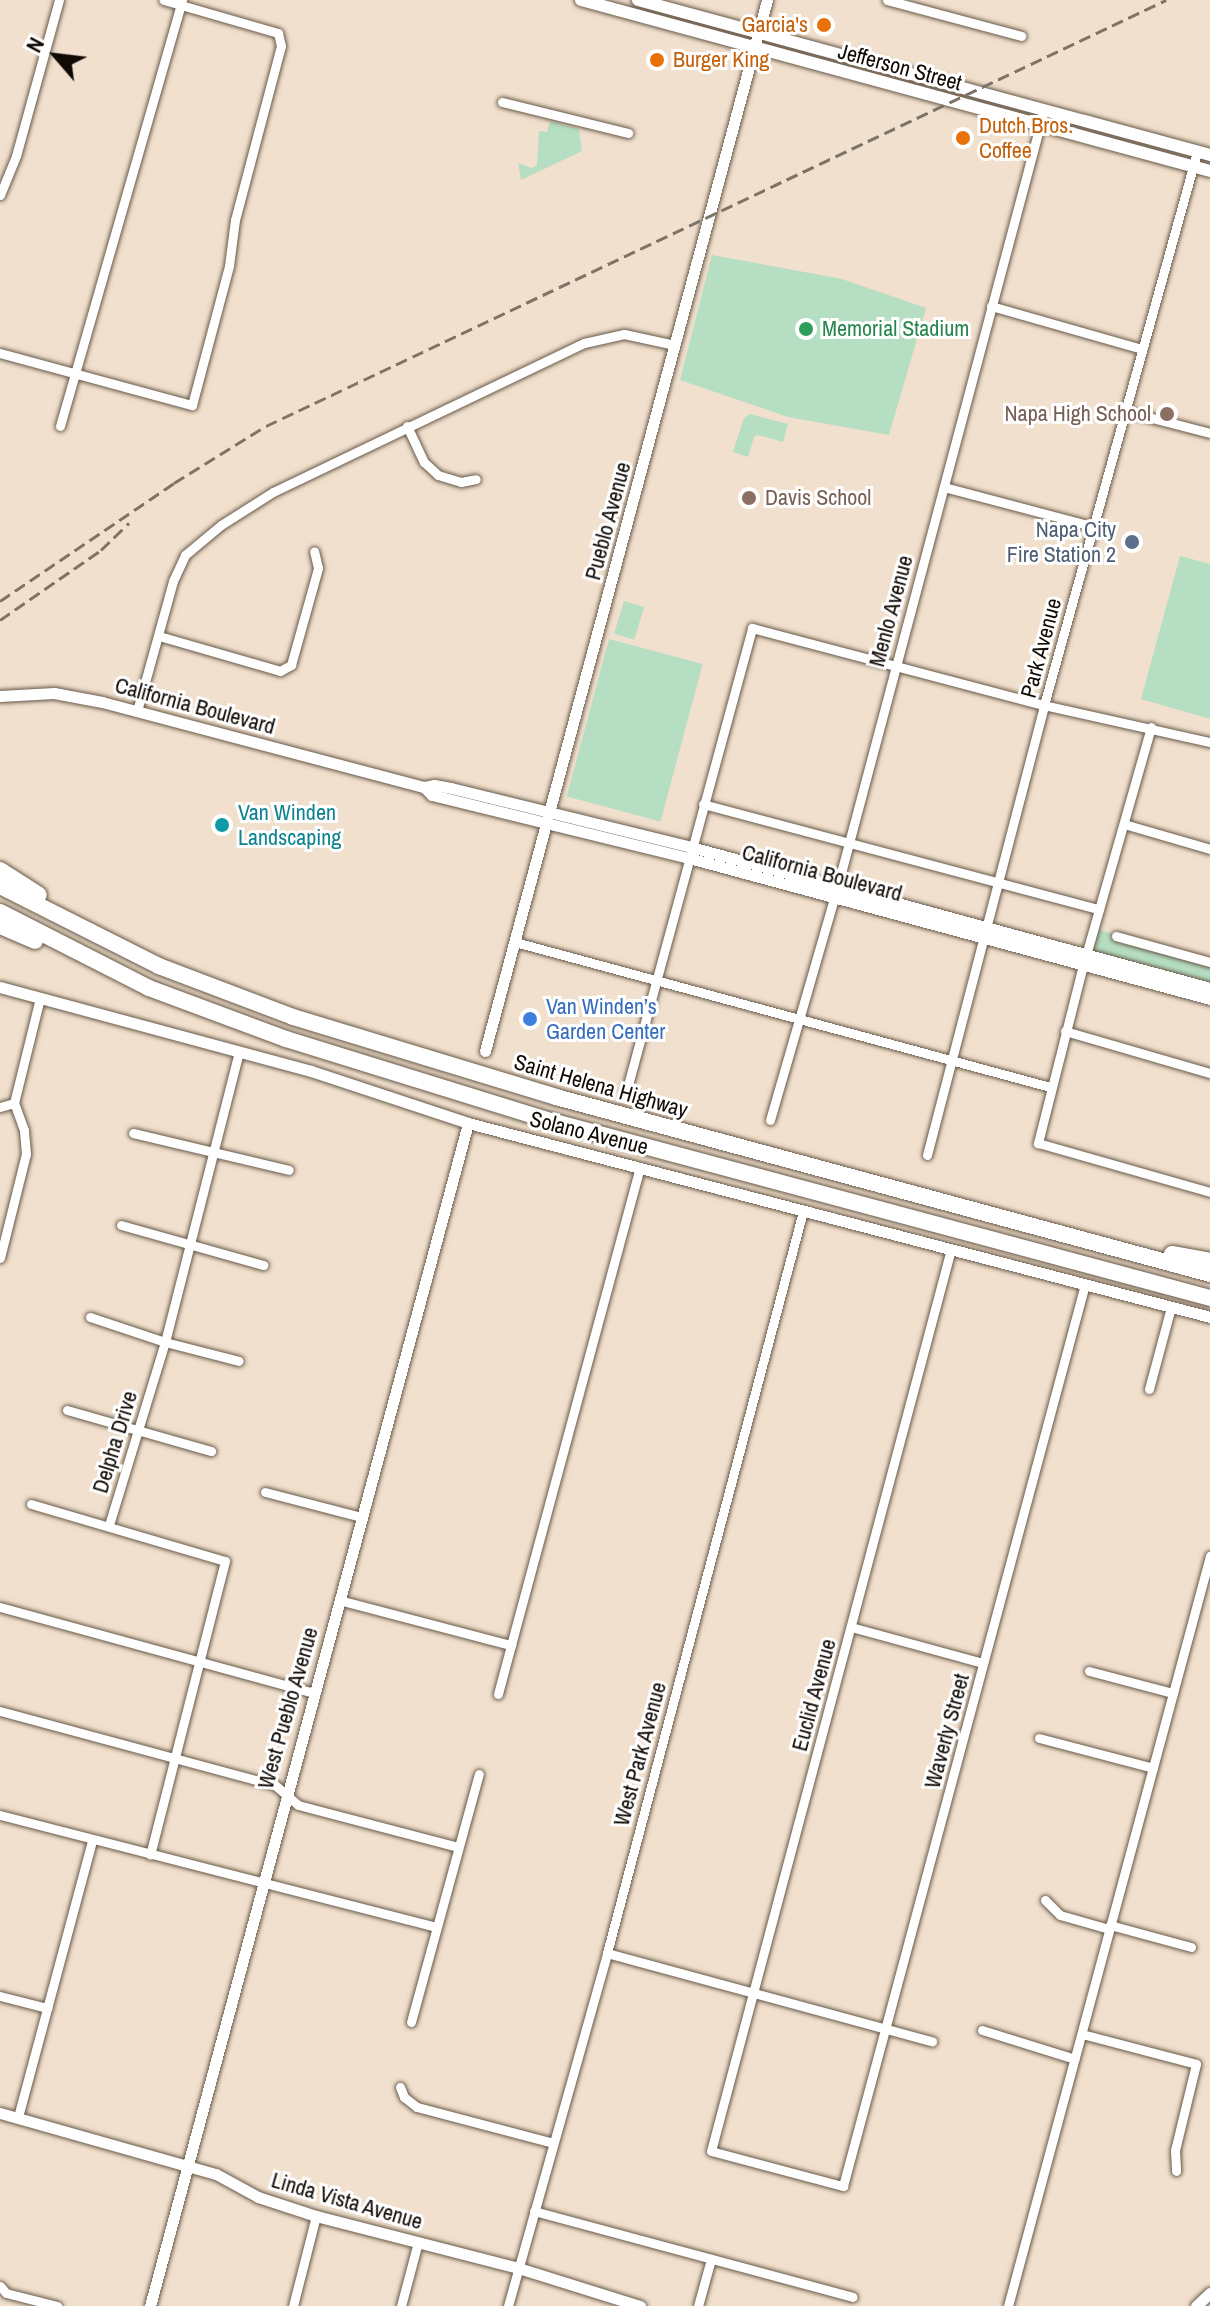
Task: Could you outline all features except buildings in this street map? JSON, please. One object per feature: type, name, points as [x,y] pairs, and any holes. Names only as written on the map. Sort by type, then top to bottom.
[{"type":"highway","points":[[0,870],[113,944]]},
{"type":"highway","name":"Saint Helena Highway","points":[[0,886],[113,944],[247,1002],[556,1097],[1210,1274]]},
{"type":"highway","name":"Saint Helena Highway","points":[[0,912],[149,988],[251,1028],[551,1121],[1210,1298]]},
{"type":"highway","points":[[0,926],[149,988]]},
{"type":"highway","points":[[1069,1236],[1210,1261]]},
{"type":"main road","name":"Jefferson Street","points":[[581,0],[1210,171]]},
{"type":"main road","name":"Jefferson Street","points":[[638,0],[1204,154]]},
{"type":"street","points":[[0,195],[16,156],[59,0]]},
{"type":"street","points":[[0,353],[192,405],[229,266],[235,220],[281,46],[278,33],[181,2],[164,0]]},
{"type":"street","name":"Pueblo Avenue","points":[[485,1051],[767,0]]},
{"type":"street","points":[[887,0],[1021,36]]},
{"type":"street","points":[[60,426],[181,2]]},
{"type":"street","points":[[502,102],[628,133]]},
{"type":"street","name":"Menlo Avenue","points":[[770,1120],[836,892],[1044,110]]},
{"type":"street","name":"Park Avenue","points":[[927,1155],[1092,526],[1194,166],[1204,154]]},
{"type":"street","points":[[991,306],[1142,349]]},
{"type":"street","points":[[137,711],[173,581],[185,555],[221,525],[273,492],[407,426],[604,336],[624,334],[675,345]]},
{"type":"street","points":[[1125,411],[1210,433]]},
{"type":"street","points":[[407,426],[424,462],[438,475],[461,482],[476,479]]},
{"type":"street","points":[[944,487],[1092,526]]},
{"type":"street","points":[[159,636],[280,671],[291,665],[318,568],[314,551]]},
{"type":"street","points":[[625,1096],[750,631],[756,627],[1044,705],[1210,742]]},
{"type":"street","name":"California Boulevard","points":[[0,696],[54,693],[137,711],[424,787],[434,785],[547,819],[690,853],[984,932],[1210,999]]},
{"type":"street","points":[[1151,727],[1084,960],[1038,1143],[1210,1192]]},
{"type":"street","points":[[703,804],[1099,909]]},
{"type":"street","points":[[1124,824],[1210,849]]},
{"type":"street","points":[[1116,936],[1210,962]]},
{"type":"street","points":[[515,942],[1050,1087]]},
{"type":"street","name":"California Boulevard","points":[[1084,960],[1210,988]]},
{"type":"street","name":"Solano Avenue","points":[[0,987],[239,1051],[468,1123],[1210,1317]]},
{"type":"street","points":[[0,1258],[26,1154],[24,1130],[14,1103],[40,998]]},
{"type":"street","points":[[1065,1031],[1210,1073]]},
{"type":"street","name":"Delpha Drive","points":[[150,1855],[225,1561],[109,1525],[165,1342],[239,1051]]},
{"type":"street","points":[[0,1107],[14,1103]]},
{"type":"street","name":"West Pueblo Avenue","points":[[150,2306],[285,1794],[468,1123]]},
{"type":"street","points":[[133,1133],[289,1170]]},
{"type":"street","points":[[498,1694],[640,1167]]},
{"type":"street","name":"West Park Avenue","points":[[508,2306],[607,1953],[803,1211]]},
{"type":"street","points":[[121,1225],[263,1265]]},
{"type":"street","name":"Euclid Avenue","points":[[843,2186],[711,2151],[951,1249]]},
{"type":"street","name":"Waverly Street","points":[[843,2186],[1085,1284]]},
{"type":"street","points":[[1149,1389],[1171,1307]]},
{"type":"street","points":[[90,1317],[165,1342],[239,1361]]},
{"type":"street","points":[[67,1410],[211,1451]]},
{"type":"street","points":[[265,1492],[361,1517]]},
{"type":"street","points":[[31,1504],[109,1525]]},
{"type":"street","points":[[1008,2306],[1210,1556]]},
{"type":"street","points":[[339,1600],[511,1645]]},
{"type":"street","points":[[0,1607],[315,1693]]},
{"type":"street","points":[[851,1627],[983,1663]]},
{"type":"street","points":[[1089,1671],[1173,1693]]},
{"type":"street","points":[[0,1711],[275,1785],[298,1805],[458,1847]]},
{"type":"street","points":[[1039,1738],[1153,1768]]},
{"type":"street","points":[[411,2022],[479,1774]]},
{"type":"street","points":[[0,1815],[261,1885],[435,1927]]},
{"type":"street","points":[[18,2117],[92,1841]]},
{"type":"street","points":[[1045,1900],[1060,1915],[1191,1947]]},
{"type":"street","points":[[607,1953],[755,1990],[932,2041]]},
{"type":"street","points":[[0,1996],[47,2008]]},
{"type":"street","points":[[982,2030],[1075,2059]]},
{"type":"street","points":[[1082,2034],[1196,2064],[1175,2150],[1176,2171]]},
{"type":"street","points":[[400,2087],[404,2097],[417,2107],[553,2143]]},
{"type":"street","name":"Linda Vista Avenue","points":[[0,2113],[216,2174],[258,2197],[316,2216],[518,2268],[640,2306]]},
{"type":"street","points":[[534,2211],[853,2297]]},
{"type":"street","points":[[293,2306],[316,2216]]},
{"type":"street","points":[[401,2306],[418,2242]]},
{"type":"street","points":[[698,2306],[711,2259]]},
{"type":"street","points":[[0,2286],[6,2293],[57,2306]]},
{"type":"street","points":[[1196,2306],[1210,2293]]},
{"type":"green space","points":[[550,121],[579,129],[582,151],[521,180],[518,163],[532,168],[537,165],[539,131],[547,132]]},
{"type":"green space","name":"Memorial Stadium","points":[[712,255],[842,279],[926,308],[889,435],[788,417],[680,380]]},
{"type":"green space","points":[[750,414],[788,424],[783,442],[758,435],[754,437],[748,457],[733,452],[744,418]]},
{"type":"green space","points":[[1180,556],[1210,564],[1210,719],[1141,699]]},
{"type":"green space","points":[[624,601],[644,607],[634,640],[614,634]]},
{"type":"green space","points":[[609,639],[703,664],[661,822],[567,796]]},
{"type":"green space","points":[[1093,928],[1210,962],[1210,988],[1085,955]]},
{"type":"railway","points":[[0,601],[174,483],[266,426],[1166,0]]},
{"type":"railway","points":[[0,620],[101,550],[129,523]]},
{"type":"place","name":"Garcia's","points":[[824,25]]},
{"type":"place","name":"Burger King","points":[[657,60]]},
{"type":"place","name":"Dutch Bros. Coffee","points":[[963,138]]},
{"type":"place","name":"Memorial Stadium","points":[[806,329]]},
{"type":"place","name":"Napa High School","points":[[1167,414]]},
{"type":"place","name":"Davis School","points":[[749,498]]},
{"type":"place","name":"Napa City Fire Station 2","points":[[1132,542]]},
{"type":"place","name":"Van Winden Landscaping","points":[[222,825]]},
{"type":"place","name":"Van Winden’s Garden Center","points":[[530,1019]]}]
